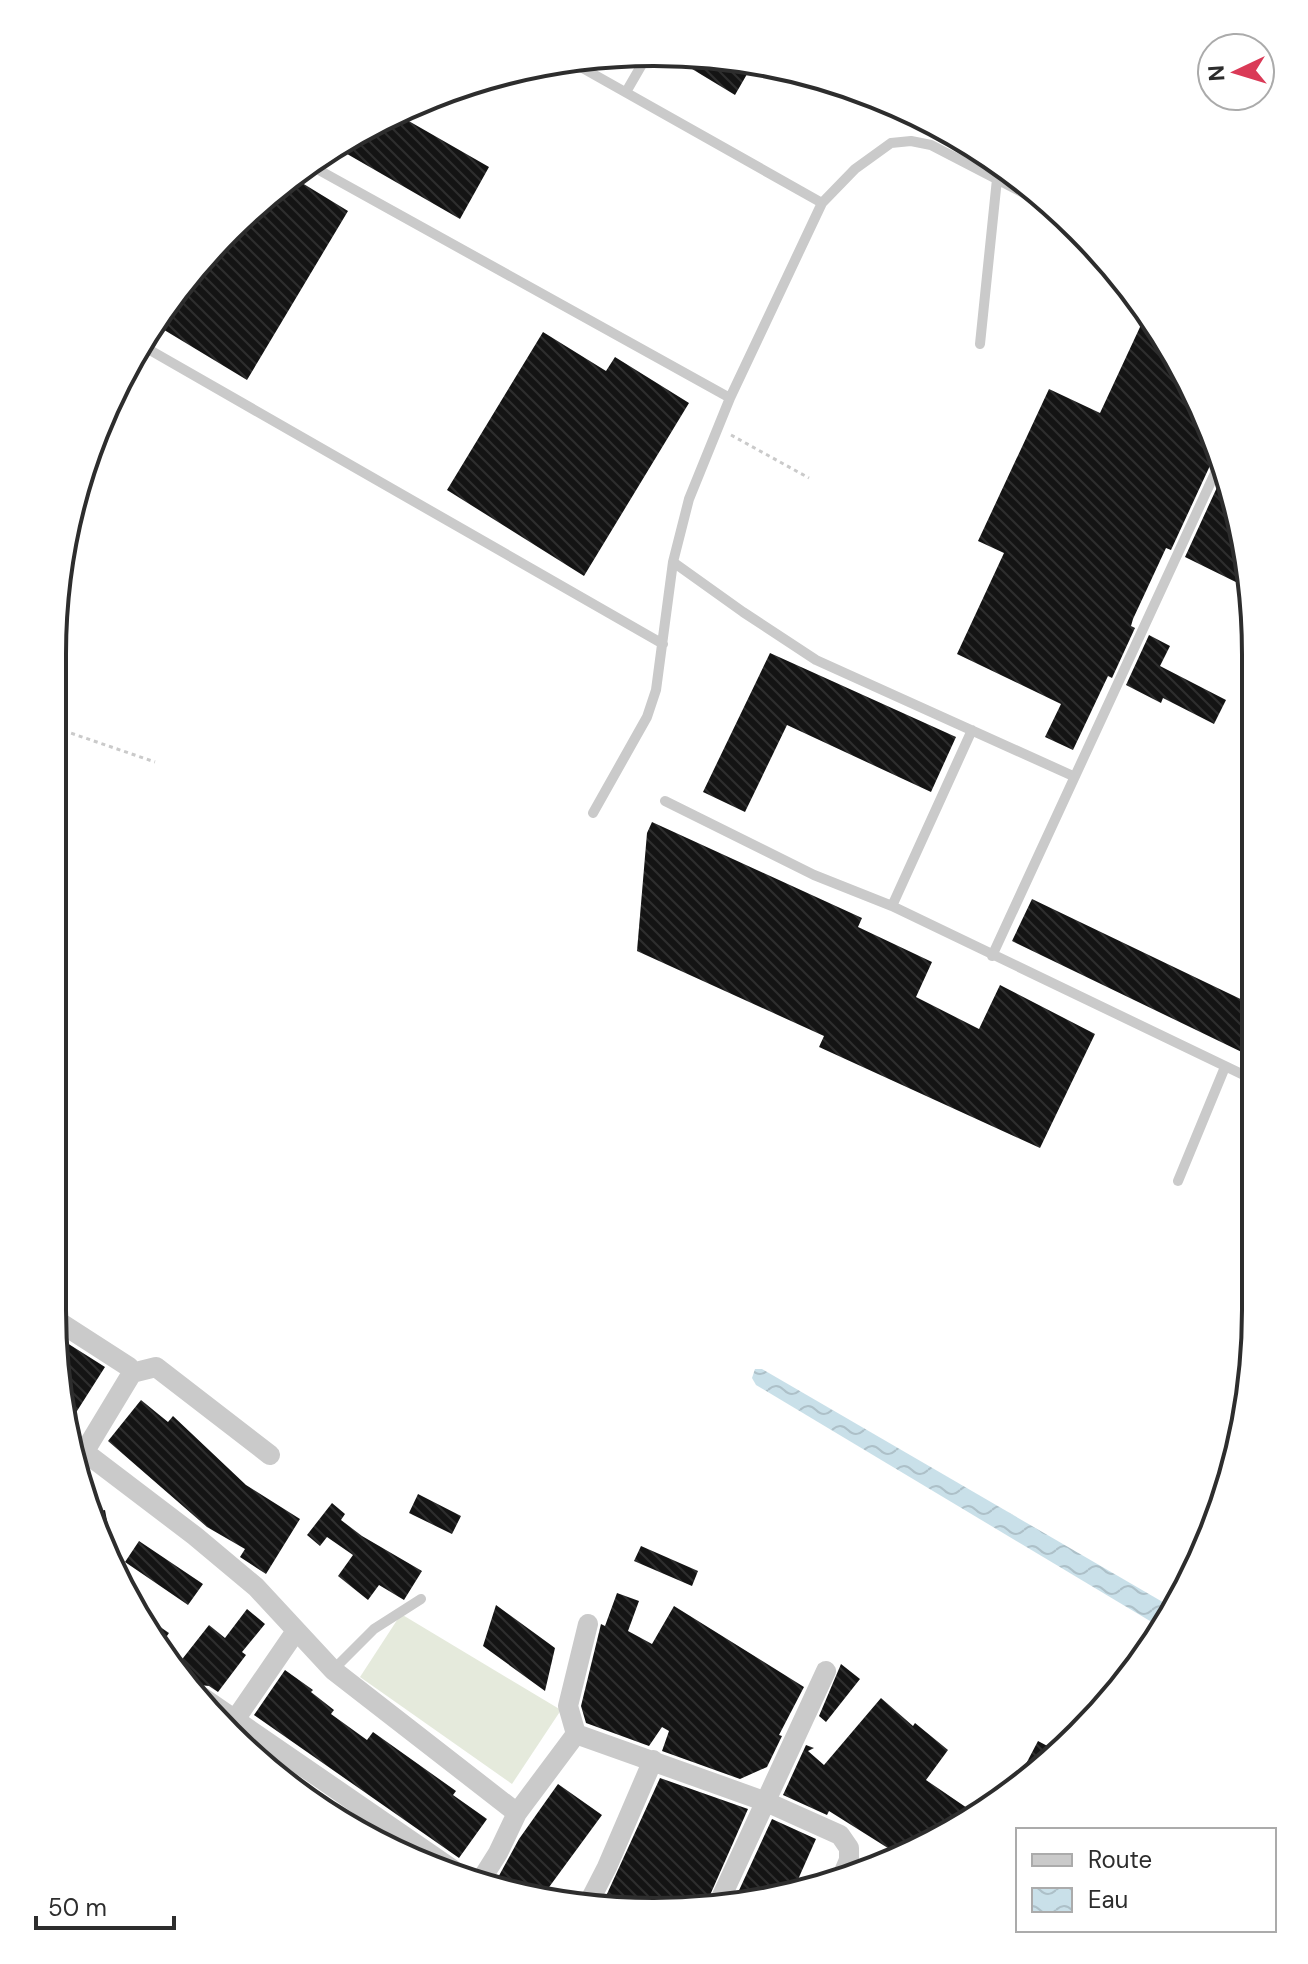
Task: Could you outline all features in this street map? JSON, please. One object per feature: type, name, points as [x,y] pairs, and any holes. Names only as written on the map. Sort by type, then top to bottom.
[{"type":"street","points":[[66,1327],[129,1367],[132,1373]]},
{"type":"street","points":[[83,1448],[132,1373],[156,1367],[270,1455]]},
{"type":"street","points":[[85,1459],[244,1577],[333,1670],[517,1813]]},
{"type":"street","points":[[576,1734],[568,1706],[588,1624]]},
{"type":"street","points":[[234,1722],[296,1631]]},
{"type":"street","points":[[723,1894],[826,1671]]},
{"type":"street","points":[[242,1730],[360,1818],[396,1838]]},
{"type":"street","points":[[576,1734],[764,1801],[840,1835],[849,1848],[847,1866]]},
{"type":"street","points":[[485,1873],[517,1813],[576,1734]]},
{"type":"street","points":[[593,1895],[653,1760]]},
{"type":"lane","points":[[626,92],[641,66]]},
{"type":"lane","points":[[586,70],[822,203]]},
{"type":"lane","points":[[593,813],[647,717],[656,690],[673,562],[689,499],[730,398],[822,203],[855,169],[891,143],[911,141],[931,145],[1007,184]]},
{"type":"lane","points":[[320,170],[730,398]]},
{"type":"lane","points":[[980,344],[997,179]]},
{"type":"lane","points":[[151,351],[663,644]]},
{"type":"lane","points":[[992,956],[1214,475]]},
{"type":"lane","points":[[673,562],[816,660],[1073,776]]},
{"type":"lane","points":[[892,906],[972,730]]},
{"type":"lane","points":[[665,801],[814,875],[892,906],[1242,1075]]},
{"type":"lane","points":[[1178,1181],[1225,1067]]},
{"type":"lane","points":[[333,1670],[374,1629],[421,1599]]},
{"type":"path","points":[[717,427],[809,478]]},
{"type":"path","points":[[66,731],[155,762]]},
{"type":"shaded area","points":[[401,1614],[561,1710],[512,1784],[360,1677]]},
{"type":"water","points":[[755,1369],[762,1369],[1163,1604],[1152,1622],[756,1385],[752,1378]]},
{"type":"building","points":[[689,67],[747,74],[735,95]]},
{"type":"building","points":[[408,121],[489,167],[460,219],[346,153]]},
{"type":"building","points":[[302,183],[348,211],[247,380],[163,330],[212,266],[238,238]]},
{"type":"building","points":[[1141,325],[1181,394],[1211,464],[1171,550],[1166,548],[1133,619],[1131,626],[1135,628],[1112,678],[1108,676],[1073,750],[1045,737],[1061,704],[957,654],[1004,553],[978,541],[1049,389],[1100,413]]},
{"type":"building","points":[[543,332],[606,371],[615,357],[689,403],[584,576],[447,490]]},
{"type":"building","points":[[1217,487],[1231,539],[1238,583],[1185,557]]},
{"type":"building","points":[[1149,635],[1170,646],[1160,666],[1226,700],[1214,724],[1163,698],[1161,703],[1126,685]]},
{"type":"building","points":[[770,653],[956,737],[931,792],[787,725],[745,812],[703,792]]},
{"type":"building","points":[[652,822],[862,918],[858,927],[932,962],[916,997],[979,1029],[1000,985],[1095,1034],[1040,1148],[819,1047],[824,1036],[637,951],[647,833]]},
{"type":"building","points":[[1032,899],[1242,1000],[1242,1052],[1012,941]]},
{"type":"building","points":[[67,1343],[105,1367],[75,1414]]},
{"type":"building","points":[[141,1400],[168,1422],[173,1416],[246,1485],[300,1519],[266,1574],[240,1557],[245,1549],[207,1527],[108,1441]]},
{"type":"building","points":[[418,1494],[461,1516],[452,1534],[409,1513]]},
{"type":"building","points":[[332,1503],[345,1514],[341,1520],[362,1536],[422,1571],[404,1600],[379,1585],[368,1600],[338,1576],[353,1555],[327,1537],[320,1546],[307,1535]]},
{"type":"building","points":[[139,1541],[203,1584],[188,1605],[125,1562]]},
{"type":"building","points":[[641,1546],[698,1571],[692,1586],[634,1561]]},
{"type":"building","points":[[617,1593],[639,1601],[628,1631],[652,1644],[674,1606],[804,1687],[779,1735],[782,1736],[767,1767],[740,1779],[662,1751],[669,1731],[662,1727],[649,1746],[586,1723],[581,1706],[601,1624],[605,1626]]},
{"type":"building","points":[[496,1605],[555,1648],[545,1691],[483,1646]]},
{"type":"building","points":[[247,1609],[265,1624],[242,1652],[246,1655],[218,1692],[202,1685],[182,1660],[209,1625],[225,1638]]},
{"type":"building","points":[[158,1625],[169,1633],[166,1638]]},
{"type":"building","points":[[841,1664],[860,1679],[826,1722],[819,1716]]},
{"type":"building","points":[[285,1670],[334,1710],[331,1714],[367,1740],[373,1732],[456,1791],[453,1795],[487,1819],[459,1858],[254,1715]]},
{"type":"building","points":[[881,1698],[913,1726],[915,1723],[948,1750],[926,1780],[967,1808],[889,1849],[829,1811],[827,1815],[783,1795],[806,1745],[814,1748],[808,1751],[824,1765]]},
{"type":"building","points":[[1038,1741],[1048,1746],[1042,1752],[1025,1766]]},
{"type":"building","points":[[660,1778],[748,1809],[710,1895],[654,1898],[606,1896]]},
{"type":"building","points":[[558,1784],[602,1815],[548,1888],[498,1877],[519,1839]]},
{"type":"building","points":[[772,1819],[816,1839],[798,1880],[738,1892]]}]
